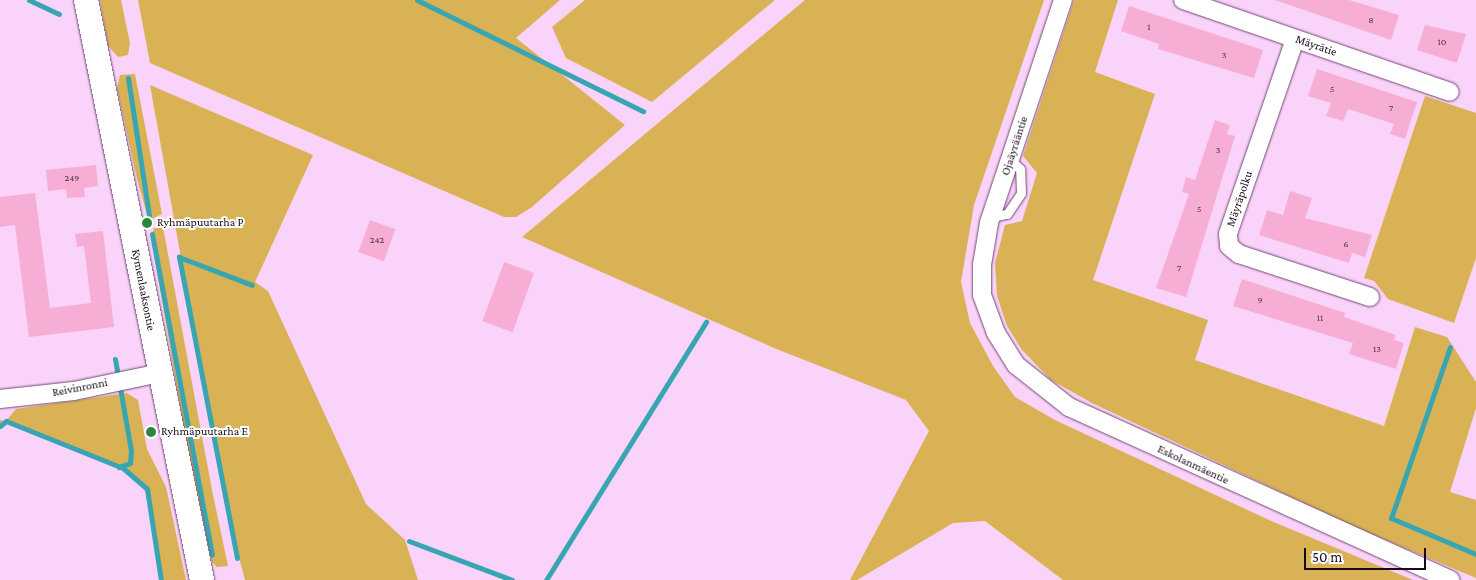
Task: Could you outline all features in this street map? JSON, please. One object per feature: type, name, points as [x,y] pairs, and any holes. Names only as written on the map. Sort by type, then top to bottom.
[{"type":"main road","name":"Kymenlaaksontie","points":[[86,0],[202,580]]},
{"type":"street","name":"Ojaäyrääntie","points":[[982,295],[991,217],[1063,0]]},
{"type":"street","name":"Mäyrätie","points":[[1183,0],[1450,92]]},
{"type":"street","name":"Mäyräpolku","points":[[1295,39],[1228,234],[1229,246],[1239,254],[1370,297]]},
{"type":"street","name":"Eskolanmäentie","points":[[982,295],[996,333],[1016,365],[1069,407],[1451,580]]},
{"type":"street","name":"Reivinronni","points":[[0,399],[74,391],[160,373]]},
{"type":"shaded area","points":[[100,0],[121,0],[130,43],[128,55],[118,57],[108,46]]},
{"type":"shaded area","points":[[138,0],[560,0],[516,38],[625,125],[532,207],[516,217],[504,217],[150,63]]},
{"type":"shaded area","points":[[585,0],[775,0],[652,102],[566,58],[552,27]]},
{"type":"shaded area","points":[[805,0],[1044,0],[974,205],[961,282],[970,323],[993,366],[1015,397],[1055,420],[1269,520],[1413,580],[1063,580],[985,521],[953,523],[857,580],[850,580],[929,431],[906,400],[774,348],[522,237]]},
{"type":"shaded area","points":[[1074,0],[1118,0],[1095,72],[1155,94],[1093,280],[1208,320],[1195,360],[1384,426],[1415,327],[1447,337],[1476,382],[1476,408],[1450,492],[1476,500],[1476,578],[1355,527],[1092,403],[1051,380],[1022,350],[1007,326],[997,296],[995,263],[1005,225],[1022,221],[1037,173],[1023,156]]},
{"type":"shaded area","points":[[135,74],[162,214],[152,219],[148,218],[137,179],[117,88],[120,75]]},
{"type":"shaded area","points":[[150,85],[313,155],[255,282],[268,291],[366,504],[405,540],[418,580],[245,580],[226,509]]},
{"type":"shaded area","points":[[1425,96],[1476,113],[1476,258],[1454,323],[1388,299],[1374,281],[1364,278]]},
{"type":"shaded area","points":[[163,227],[228,566],[217,567],[212,562],[187,446],[151,236],[154,228]]},
{"type":"shaded area","points":[[127,393],[138,400],[147,449],[166,487],[186,580],[161,580],[147,489],[123,468],[6,421],[16,409]]},
{"type":"shaded area","points":[[0,420],[6,421],[0,426]]},
{"type":"building","points":[[1275,0],[1349,0],[1399,15],[1391,40]]},
{"type":"building","points":[[1129,6],[1263,50],[1254,78],[1158,49],[1159,44],[1121,31]]},
{"type":"building","points":[[1425,25],[1466,34],[1457,63],[1417,50]]},
{"type":"building","points":[[1317,69],[1417,102],[1405,139],[1390,134],[1394,124],[1348,109],[1343,121],[1326,116],[1331,103],[1308,96]]},
{"type":"building","points":[[1215,120],[1230,125],[1227,134],[1235,136],[1186,297],[1156,288],[1189,194],[1182,192],[1186,177],[1195,180]]},
{"type":"building","points":[[96,165],[98,186],[84,188],[85,197],[67,198],[66,189],[48,191],[46,170]]},
{"type":"building","points":[[1290,191],[1312,198],[1305,218],[1372,235],[1365,257],[1352,253],[1349,263],[1259,235],[1267,210],[1283,215]]},
{"type":"building","points":[[35,193],[50,308],[91,303],[84,246],[77,247],[75,234],[103,231],[114,327],[29,337],[15,225],[0,227],[0,197]]},
{"type":"building","points":[[370,220],[395,229],[384,261],[358,252]]},
{"type":"building","points":[[504,262],[534,273],[513,332],[482,321]]},
{"type":"building","points":[[1242,279],[1345,313],[1344,317],[1396,335],[1394,340],[1404,343],[1396,369],[1349,354],[1353,343],[1233,306]]},
{"type":"waterway","points":[[29,0],[59,14]]},
{"type":"waterway","points":[[417,0],[643,111]]},
{"type":"waterway","points":[[128,78],[149,215]]},
{"type":"waterway","points":[[152,234],[212,554]]},
{"type":"waterway","points":[[237,558],[179,257],[252,285]]},
{"type":"waterway","points":[[546,580],[706,322]]},
{"type":"waterway","points":[[1450,347],[1391,518],[1476,554]]},
{"type":"waterway","points":[[115,359],[131,451],[130,463],[119,467]]},
{"type":"waterway","points":[[0,426],[6,421],[123,468],[147,489],[161,580]]},
{"type":"waterway","points":[[409,541],[512,580]]},
{"type":"place","name":"Ryhmäpuutarha P","points":[[147,223]]},
{"type":"place","name":"Ryhmäpuutarha E","points":[[151,432]]}]
